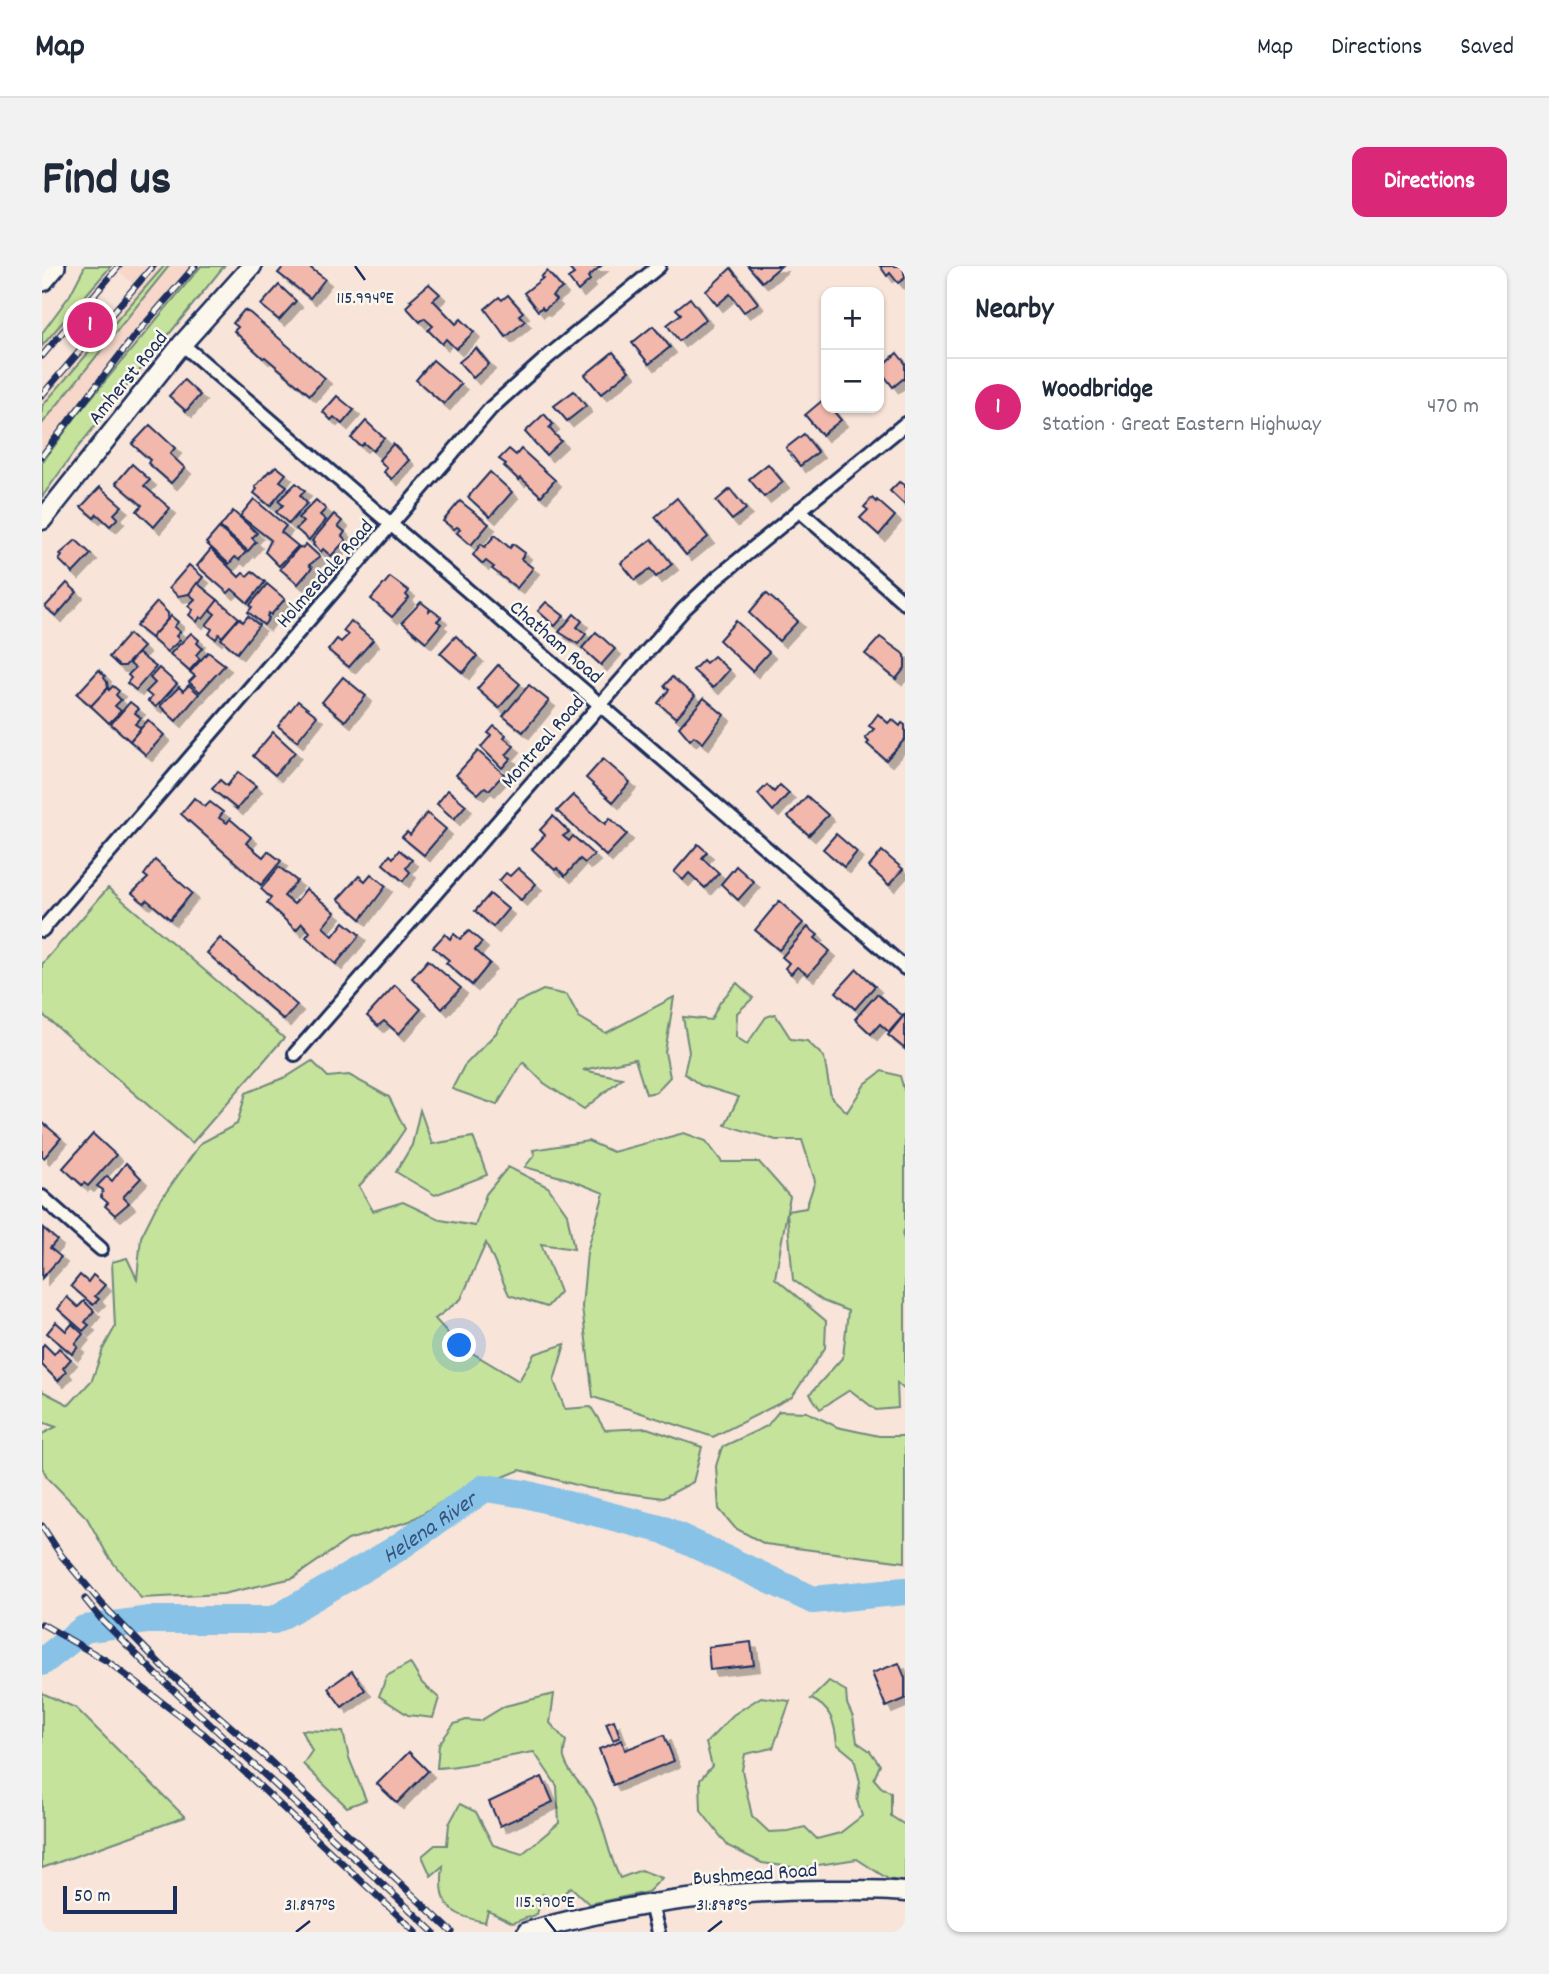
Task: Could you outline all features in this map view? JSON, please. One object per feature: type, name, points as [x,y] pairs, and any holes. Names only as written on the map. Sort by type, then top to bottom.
[{"type":"highway","points":[[42,279],[53,266]]},
{"type":"main road","name":"Amherst Road","points":[[42,520],[182,344],[252,266]]},
{"type":"main road","name":"Bushmead Road","points":[[527,1932],[651,1905],[790,1890],[905,1892]]},
{"type":"street","name":"Holmesdale Road","points":[[42,930],[491,408],[516,384],[659,266]]},
{"type":"street","name":"Chatham Road","points":[[182,344],[905,968]]},
{"type":"street","name":"Montreal Road","points":[[295,1054],[684,609],[905,424]]},
{"type":"street","points":[[799,510],[905,603]]},
{"type":"street","points":[[42,1197],[100,1249]]},
{"type":"street","points":[[651,1905],[658,1932]]},
{"type":"shaded area","points":[[111,266],[164,266],[42,406],[42,389],[133,284],[120,272],[42,362],[42,346]]},
{"type":"shaded area","points":[[169,266],[201,266],[81,410],[42,463],[42,424]]},
{"type":"green space","points":[[85,266],[111,266],[42,346],[42,333],[70,295]]},
{"type":"green space","points":[[164,266],[169,266],[42,424],[42,406]]},
{"type":"green space","points":[[201,266],[224,266],[78,447],[42,497],[42,463],[81,410]]},
{"type":"green space","points":[[108,888],[284,1038],[192,1143],[42,1014],[42,964]]},
{"type":"green space","points":[[737,983],[753,998],[737,1013],[736,1037],[747,1044],[766,1017],[775,1014],[791,1039],[807,1041],[824,1057],[831,1097],[847,1112],[865,1084],[882,1071],[900,1076],[905,1093],[905,1229],[902,1234],[905,1241],[905,1390],[897,1383],[898,1408],[876,1410],[850,1390],[820,1409],[810,1394],[843,1357],[848,1311],[823,1301],[793,1280],[787,1212],[775,1278],[826,1321],[825,1348],[792,1397],[713,1437],[593,1397],[582,1307],[587,1252],[604,1193],[525,1167],[535,1154],[533,1150],[588,1141],[613,1152],[684,1133],[706,1141],[722,1162],[759,1162],[790,1197],[787,1211],[806,1208],[815,1181],[802,1140],[776,1140],[725,1125],[739,1097],[700,1085],[684,1073],[689,1052],[683,1017],[711,1020],[720,1002]]},
{"type":"green space","points":[[543,990],[567,995],[579,1017],[606,1033],[674,997],[665,1052],[670,1077],[656,1092],[646,1094],[635,1059],[583,1070],[622,1078],[584,1109],[544,1083],[523,1062],[497,1105],[452,1089],[464,1066],[496,1033],[516,1003]]},
{"type":"green space","points":[[312,1061],[328,1077],[349,1075],[389,1097],[405,1129],[386,1157],[359,1186],[373,1211],[403,1202],[441,1220],[475,1226],[486,1194],[508,1167],[548,1187],[567,1214],[574,1249],[541,1244],[560,1292],[547,1307],[509,1295],[486,1243],[461,1299],[435,1319],[459,1345],[519,1381],[534,1354],[565,1344],[554,1381],[565,1409],[591,1407],[605,1430],[647,1428],[702,1447],[693,1482],[663,1498],[588,1488],[520,1470],[440,1503],[410,1521],[348,1540],[293,1578],[223,1594],[141,1598],[108,1556],[87,1518],[47,1477],[42,1467],[42,1434],[56,1427],[42,1422],[42,1391],[69,1405],[92,1380],[103,1349],[115,1327],[112,1262],[127,1258],[137,1279],[141,1237],[157,1205],[201,1143],[237,1124],[246,1093],[288,1076]]},
{"type":"green space","points":[[420,1110],[432,1144],[473,1137],[487,1175],[435,1195],[396,1172],[412,1145]]},
{"type":"green space","points":[[779,1411],[807,1412],[837,1427],[879,1436],[905,1436],[905,1562],[765,1544],[735,1528],[719,1509],[716,1466],[722,1447],[767,1426]]},
{"type":"green space","points":[[410,1663],[422,1683],[439,1698],[433,1718],[408,1715],[379,1696],[387,1676]]},
{"type":"green space","points":[[829,1681],[846,1691],[857,1742],[870,1751],[880,1765],[874,1779],[891,1793],[891,1816],[905,1825],[905,1882],[888,1879],[857,1859],[799,1868],[762,1863],[728,1846],[701,1811],[700,1780],[712,1766],[706,1743],[733,1715],[761,1697],[790,1701],[773,1748],[745,1754],[742,1770],[752,1816],[769,1832],[805,1827],[817,1839],[840,1833],[862,1816],[857,1800],[860,1782],[854,1758],[837,1744],[833,1723],[827,1711],[811,1699]]},
{"type":"green space","points":[[42,1693],[76,1708],[185,1817],[42,1868]]},
{"type":"green space","points":[[554,1694],[550,1723],[566,1741],[566,1764],[592,1800],[620,1878],[641,1870],[662,1878],[648,1892],[589,1904],[571,1887],[557,1899],[543,1894],[537,1914],[513,1923],[488,1911],[485,1922],[462,1916],[448,1906],[444,1899],[443,1866],[431,1876],[422,1856],[435,1845],[447,1845],[449,1824],[460,1804],[476,1812],[493,1845],[522,1854],[559,1823],[557,1786],[534,1752],[437,1768],[439,1744],[454,1724],[466,1720],[480,1721],[505,1706]]},
{"type":"green space","points":[[302,1730],[343,1732],[349,1758],[366,1800],[347,1807],[303,1764],[312,1751]]},
{"type":"building","points":[[284,266],[308,266],[325,279],[310,298],[278,273]]},
{"type":"building","points":[[567,266],[601,266],[588,277],[590,280],[578,291],[568,278],[574,274]]},
{"type":"building","points":[[748,266],[781,266],[762,282]]},
{"type":"building","points":[[880,266],[903,266],[905,278],[898,283],[890,273],[887,276]]},
{"type":"building","points":[[731,268],[758,303],[744,312],[730,294],[717,305],[706,291]]},
{"type":"building","points":[[547,271],[562,288],[552,296],[556,300],[544,310],[542,307],[538,311],[524,293],[543,278],[541,277]]},
{"type":"building","points":[[429,284],[440,294],[433,300],[456,324],[461,319],[474,332],[456,349],[446,339],[442,344],[428,330],[433,326],[424,318],[420,322],[406,307],[412,301],[410,300]]},
{"type":"building","points":[[279,285],[296,301],[279,320],[261,305]]},
{"type":"building","points":[[508,295],[523,312],[519,315],[525,321],[506,337],[485,309],[499,297],[502,300]]},
{"type":"building","points":[[690,298],[706,319],[679,341],[667,325],[681,314],[676,309]]},
{"type":"building","points":[[95,306],[102,312],[79,338],[72,332]]},
{"type":"building","points":[[244,310],[325,378],[310,395],[234,331],[238,327],[233,323]]},
{"type":"building","points":[[653,326],[670,347],[649,364],[632,343]]},
{"type":"building","points":[[476,348],[489,364],[473,378],[459,362]]},
{"type":"building","points":[[613,352],[629,371],[601,394],[585,375]]},
{"type":"building","points":[[897,353],[905,363],[905,380],[893,387],[884,375],[884,365]]},
{"type":"building","points":[[433,360],[461,384],[444,404],[416,380]]},
{"type":"building","points":[[184,380],[200,395],[186,411],[169,396]]},
{"type":"building","points":[[574,391],[586,406],[567,421],[554,406]]},
{"type":"building","points":[[337,396],[354,410],[342,424],[334,417],[331,420],[323,412]]},
{"type":"building","points":[[821,402],[821,413],[835,413],[841,420],[822,435],[805,415]]},
{"type":"building","points":[[544,414],[553,424],[549,428],[561,441],[546,455],[525,432]]},
{"type":"building","points":[[366,421],[384,438],[373,451],[364,443],[361,446],[351,438]]},
{"type":"building","points":[[150,425],[175,448],[170,454],[185,468],[171,483],[148,463],[150,460],[132,444]]},
{"type":"building","points":[[804,434],[818,452],[800,466],[786,448]]},
{"type":"building","points":[[393,444],[409,460],[392,479],[384,472],[387,468],[379,460]]},
{"type":"building","points":[[509,449],[516,455],[521,449],[555,480],[541,496],[521,478],[519,480],[499,459]]},
{"type":"building","points":[[132,464],[150,480],[144,486],[170,508],[154,527],[137,511],[142,505],[116,483]]},
{"type":"building","points":[[768,464],[783,482],[764,497],[749,479]]},
{"type":"building","points":[[276,466],[286,474],[280,481],[287,486],[270,506],[254,493],[257,489],[255,487]]},
{"type":"building","points":[[490,472],[512,492],[490,517],[468,497]]},
{"type":"building","points":[[899,482],[905,485],[905,505],[890,491]]},
{"type":"building","points":[[296,483],[305,491],[300,496],[307,503],[289,524],[276,512],[283,505],[278,501]]},
{"type":"building","points":[[100,487],[122,506],[114,514],[118,518],[110,526],[97,514],[94,518],[81,507]]},
{"type":"building","points":[[730,489],[746,509],[732,520],[716,501]]},
{"type":"building","points":[[677,498],[708,537],[686,555],[655,517]]},
{"type":"building","points":[[872,498],[895,516],[879,535],[860,518],[868,510],[864,507]]},
{"type":"building","points":[[254,499],[286,526],[281,532],[298,546],[279,566],[265,552],[271,540],[240,516]]},
{"type":"building","points":[[316,500],[326,509],[320,515],[326,520],[309,540],[296,529],[303,522],[298,518]]},
{"type":"building","points":[[460,501],[489,524],[471,545],[457,533],[460,529],[454,529],[443,521]]},
{"type":"building","points":[[233,511],[257,533],[252,538],[256,542],[248,551],[220,527]]},
{"type":"building","points":[[334,514],[342,521],[338,526],[345,532],[342,536],[346,540],[331,556],[323,549],[321,552],[312,541]]},
{"type":"building","points":[[219,528],[246,552],[239,560],[235,557],[229,564],[206,543]]},
{"type":"building","points":[[495,535],[510,548],[513,544],[525,553],[521,559],[533,568],[517,588],[486,561],[483,564],[473,555],[481,544],[485,547]]},
{"type":"building","points":[[652,539],[672,564],[656,577],[650,569],[635,580],[621,563]]},
{"type":"building","points":[[76,540],[91,554],[73,573],[59,560],[62,556],[60,554]]},
{"type":"building","points":[[306,544],[320,557],[309,565],[312,568],[298,584],[280,569],[299,547],[302,548]]},
{"type":"building","points":[[211,549],[239,577],[243,573],[247,576],[252,571],[265,582],[248,603],[232,589],[228,593],[197,566]]},
{"type":"building","points":[[189,565],[203,577],[189,594],[178,596],[169,588]]},
{"type":"building","points":[[390,577],[409,591],[406,595],[409,598],[392,617],[371,599]]},
{"type":"building","points":[[67,583],[77,592],[56,616],[45,607]]},
{"type":"building","points":[[197,583],[218,600],[203,619],[200,617],[197,622],[189,615],[193,610],[188,606],[195,599],[189,594]]},
{"type":"building","points":[[267,584],[285,599],[271,615],[269,613],[264,625],[248,612],[252,607],[250,605]]},
{"type":"building","points":[[766,593],[798,621],[779,641],[749,613]]},
{"type":"building","points":[[218,600],[239,618],[222,637],[219,634],[216,639],[209,634],[212,629],[206,625],[215,614],[210,610]]},
{"type":"building","points":[[157,602],[168,613],[167,620],[151,638],[136,626]]},
{"type":"building","points":[[421,602],[429,611],[432,610],[441,617],[437,621],[441,624],[426,642],[402,622]]},
{"type":"building","points":[[546,602],[564,616],[555,626],[538,611]]},
{"type":"building","points":[[574,614],[582,621],[577,627],[586,634],[578,644],[559,632]]},
{"type":"building","points":[[171,616],[178,622],[174,627],[180,632],[176,636],[180,640],[167,652],[151,638]]},
{"type":"building","points":[[248,616],[259,625],[237,653],[221,639],[239,618],[243,622]]},
{"type":"building","points":[[351,621],[373,640],[349,667],[328,650],[337,639],[341,642],[348,635],[343,631]]},
{"type":"building","points":[[736,621],[769,652],[752,671],[719,640]]},
{"type":"building","points":[[596,632],[615,649],[601,665],[582,648]]},
{"type":"building","points":[[191,633],[199,640],[197,643],[202,648],[196,655],[200,659],[189,671],[170,654]]},
{"type":"building","points":[[129,634],[143,647],[125,666],[119,666],[109,657]]},
{"type":"building","points":[[456,636],[477,656],[463,673],[440,653]]},
{"type":"building","points":[[880,637],[905,655],[905,668],[896,679],[865,654]]},
{"type":"building","points":[[208,652],[225,665],[200,692],[189,682],[195,676],[190,672]]},
{"type":"building","points":[[138,653],[156,667],[136,690],[127,683],[131,678],[128,675],[135,668],[129,663]]},
{"type":"building","points":[[714,656],[729,670],[713,688],[693,670],[703,660],[706,663]]},
{"type":"building","points":[[498,665],[520,684],[499,708],[477,689]]},
{"type":"building","points":[[159,668],[177,684],[156,707],[148,701],[152,697],[146,692],[155,683],[150,678]]},
{"type":"building","points":[[99,670],[105,676],[108,688],[91,706],[77,694]]},
{"type":"building","points":[[343,677],[366,696],[345,721],[322,702]]},
{"type":"building","points":[[672,677],[695,696],[676,718],[658,703],[669,690],[664,686]]},
{"type":"building","points":[[189,685],[199,694],[176,721],[160,706],[179,687],[183,691]]},
{"type":"building","points":[[529,685],[549,701],[523,732],[503,716]]},
{"type":"building","points":[[113,686],[119,691],[116,695],[121,700],[115,706],[121,711],[109,723],[91,706]]},
{"type":"building","points":[[704,698],[724,715],[703,743],[694,736],[690,740],[679,727]]},
{"type":"building","points":[[298,701],[317,716],[297,741],[278,726]]},
{"type":"building","points":[[130,702],[139,709],[135,713],[141,718],[135,724],[141,728],[130,741],[111,724]]},
{"type":"building","points":[[878,714],[888,723],[892,719],[900,726],[902,723],[905,725],[905,739],[886,760],[867,744],[869,742],[865,738],[874,729],[869,726]]},
{"type":"building","points":[[148,720],[164,735],[146,755],[130,741]]},
{"type":"building","points":[[494,726],[506,735],[504,738],[514,746],[506,755],[511,758],[502,768],[481,747],[491,735],[488,733]]},
{"type":"building","points":[[273,732],[295,752],[275,775],[253,756]]},
{"type":"building","points":[[478,751],[504,774],[489,790],[485,787],[478,794],[456,775]]},
{"type":"building","points":[[603,759],[630,782],[613,802],[586,778]]},
{"type":"building","points":[[238,772],[256,786],[237,809],[212,789],[220,780],[227,786]]},
{"type":"building","points":[[767,785],[774,792],[780,785],[789,793],[773,811],[758,794]]},
{"type":"building","points":[[448,790],[466,805],[454,819],[437,804]]},
{"type":"building","points":[[573,795],[605,824],[610,818],[627,834],[606,856],[557,811]]},
{"type":"building","points":[[807,796],[828,815],[809,835],[788,817]]},
{"type":"building","points":[[194,798],[205,807],[210,802],[223,812],[219,818],[227,823],[230,819],[251,837],[246,843],[263,857],[268,851],[281,861],[261,885],[181,814]]},
{"type":"building","points":[[427,813],[446,829],[424,855],[402,837],[407,832],[410,835]]},
{"type":"building","points":[[553,816],[569,832],[563,836],[569,841],[573,836],[594,855],[585,863],[580,859],[565,876],[532,849],[545,835],[540,830]]},
{"type":"building","points":[[836,834],[857,852],[844,867],[823,849]]},
{"type":"building","points":[[698,844],[707,852],[702,858],[719,873],[705,888],[689,873],[683,880],[674,872]]},
{"type":"building","points":[[399,850],[412,860],[406,868],[410,872],[403,881],[383,864],[390,855],[393,858]]},
{"type":"building","points":[[882,851],[903,869],[889,885],[869,867]]},
{"type":"building","points":[[155,860],[192,893],[170,919],[147,900],[144,903],[132,893],[148,878],[144,875]]},
{"type":"building","points":[[736,866],[754,882],[738,900],[721,884]]},
{"type":"building","points":[[279,867],[297,881],[284,896],[294,904],[306,889],[335,912],[323,927],[333,936],[344,922],[360,935],[336,964],[306,937],[310,932],[302,923],[296,930],[267,903],[271,898],[261,889]]},
{"type":"building","points":[[518,868],[536,884],[521,900],[499,881],[506,873],[510,876]]},
{"type":"building","points":[[371,874],[386,886],[361,919],[338,899],[359,876],[365,881]]},
{"type":"building","points":[[490,894],[508,909],[493,927],[475,911]]},
{"type":"building","points":[[779,901],[803,923],[779,950],[755,930]]},
{"type":"building","points":[[808,927],[818,935],[815,938],[830,951],[808,975],[797,967],[791,974],[785,968],[789,963],[782,957]]},
{"type":"building","points":[[469,931],[482,942],[475,950],[490,963],[472,985],[446,963],[449,960],[433,947],[445,934],[450,939],[454,934],[460,939]]},
{"type":"building","points":[[220,938],[297,1005],[284,1020],[207,953]]},
{"type":"building","points":[[428,960],[461,988],[442,1009],[412,978]]},
{"type":"building","points":[[857,969],[875,986],[855,1009],[836,992]]},
{"type":"building","points":[[395,985],[421,1009],[399,1034],[384,1021],[378,1026],[367,1016]]},
{"type":"building","points":[[877,994],[903,1016],[889,1032],[880,1024],[871,1034],[855,1019]]},
{"type":"building","points":[[905,1014],[905,1049],[888,1035]]},
{"type":"building","points":[[42,1122],[61,1138],[44,1158],[42,1156]]},
{"type":"building","points":[[93,1134],[116,1155],[88,1186],[84,1183],[82,1185],[63,1168]]},
{"type":"building","points":[[126,1163],[141,1178],[123,1197],[129,1203],[115,1215],[105,1206],[108,1203],[101,1197],[103,1190],[97,1186],[107,1176],[112,1181]]},
{"type":"building","points":[[43,1228],[57,1240],[50,1248],[61,1257],[42,1278]]},
{"type":"building","points":[[80,1275],[88,1282],[93,1275],[105,1285],[95,1296],[99,1299],[93,1305],[71,1286]]},
{"type":"building","points":[[67,1297],[78,1307],[84,1301],[94,1311],[85,1322],[89,1325],[83,1331],[58,1309]]},
{"type":"building","points":[[56,1322],[66,1331],[72,1324],[83,1334],[75,1344],[78,1347],[72,1354],[47,1333]]},
{"type":"building","points":[[44,1344],[54,1354],[59,1348],[71,1359],[63,1368],[66,1372],[58,1381],[42,1365]]},
{"type":"building","points":[[751,1642],[754,1665],[710,1670],[708,1647]]},
{"type":"building","points":[[899,1663],[905,1678],[905,1699],[886,1707],[872,1673]]},
{"type":"building","points":[[352,1671],[365,1690],[342,1707],[328,1688]]},
{"type":"building","points":[[614,1720],[620,1737],[613,1740],[606,1723]]},
{"type":"building","points":[[664,1735],[674,1761],[613,1785],[599,1749],[622,1740],[625,1750]]},
{"type":"building","points":[[409,1752],[428,1771],[397,1803],[377,1784]]},
{"type":"building","points":[[542,1777],[553,1802],[500,1826],[489,1802]]},
{"type":"waterway","name":"Helena River","points":[[42,1662],[84,1629],[148,1620],[274,1620],[393,1551],[485,1488],[525,1494],[664,1530],[813,1600],[905,1591]]},
{"type":"railway","points":[[42,356],[119,266]]},
{"type":"railway","points":[[42,395],[153,266]]},
{"type":"railway","points":[[42,456],[133,338],[195,266]]},
{"type":"railway","points":[[42,1526],[61,1555],[103,1605],[166,1670],[269,1760],[452,1932]]},
{"type":"railway","points":[[85,1599],[102,1620],[157,1675],[434,1932]]},
{"type":"railway","points":[[42,1624],[107,1661],[204,1734],[416,1932]]},
{"type":"place","name":"Woodbridge","points":[[90,325]]}]
